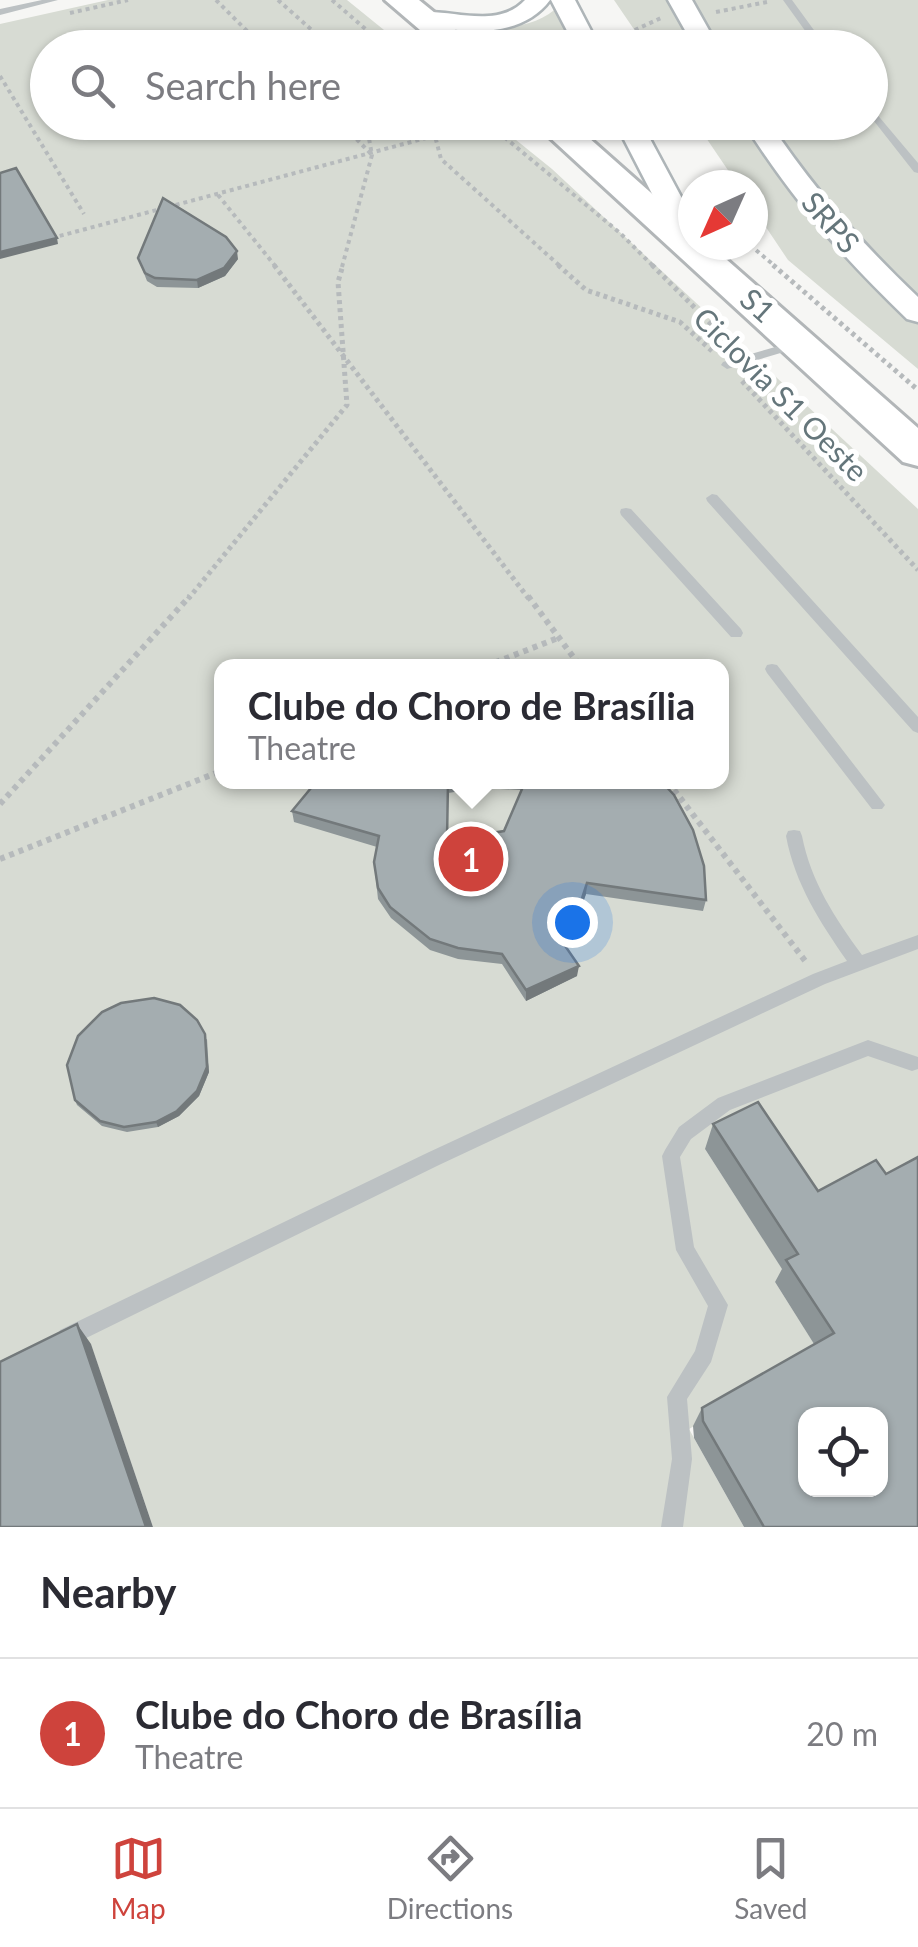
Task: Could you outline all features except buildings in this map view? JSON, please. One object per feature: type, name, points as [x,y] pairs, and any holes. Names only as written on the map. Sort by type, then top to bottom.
[{"type":"highway","points":[[411,9],[438,30]]},
{"type":"highway","name":"S1","points":[[570,140],[678,235]]},
{"type":"highway","name":"S1","points":[[706,260],[918,452]]},
{"type":"main road","points":[[411,9],[510,19],[534,8],[538,0]]},
{"type":"main road","points":[[563,0],[579,30]]},
{"type":"main road","points":[[671,9],[691,30]]},
{"type":"main road","points":[[637,140],[678,218]]},
{"type":"main road","name":"SRPS","points":[[768,140],[799,188],[858,256],[918,313]]},
{"type":"lane","points":[[0,12],[54,0]]},
{"type":"lane","points":[[787,0],[809,30]]},
{"type":"lane","points":[[888,132],[918,170]]},
{"type":"lane","points":[[727,365],[800,344]]},
{"type":"lane","points":[[712,498],[918,728]]},
{"type":"lane","points":[[626,512],[736,633]]},
{"type":"lane","points":[[772,669],[876,805]]},
{"type":"lane","points":[[794,836],[796,854],[815,903],[859,964]]},
{"type":"lane","points":[[52,1344],[433,1159],[820,979],[918,942]]},
{"type":"lane","points":[[672,1527],[682,1459],[676,1397],[704,1355],[718,1305],[685,1250],[671,1156],[685,1133],[724,1104],[868,1048],[916,1065]]},
{"type":"path","points":[[216,0],[246,30]]},
{"type":"path","points":[[278,0],[312,30]]},
{"type":"path","points":[[332,0],[367,30]]},
{"type":"path","points":[[716,12],[778,0]]},
{"type":"path","points":[[631,30],[671,9]]},
{"type":"path","points":[[0,76],[30,125]]},
{"type":"path","points":[[39,140],[84,214]]},
{"type":"path","points":[[358,140],[372,154]]},
{"type":"path","points":[[0,804],[107,695],[242,538],[347,405],[338,282],[372,154],[369,140]]},
{"type":"path","points":[[36,242],[421,140]]},
{"type":"path","name":"Ciclovia S1 Oeste","points":[[436,140],[441,159],[586,290],[680,322],[727,365],[918,570]]},
{"type":"path","points":[[508,140],[620,233],[748,360]]},
{"type":"path","points":[[218,195],[344,351],[574,659]]},
{"type":"path","points":[[767,260],[918,390]]},
{"type":"path","points":[[504,659],[558,638]]},
{"type":"path","points":[[0,858],[214,774]]},
{"type":"path","points":[[673,789],[820,979]]},
{"type":"shaded area","points":[[108,0],[347,0],[384,30],[30,30],[30,140],[516,140],[918,509],[918,1173],[884,1257],[705,1149],[787,1276],[775,1282],[820,1353],[689,1429],[744,1527],[153,1527],[91,1345],[0,1389],[0,24]]},
{"type":"shaded area","points":[[614,0],[918,0],[918,369],[788,260],[768,230],[768,170],[728,170],[708,140],[888,140],[888,30],[634,30]]},
{"type":"shaded area","points":[[560,5],[573,30],[474,29],[509,27],[551,13]]},
{"type":"place","name":"Clube do Choro de Brasília","points":[[471,859]]}]
